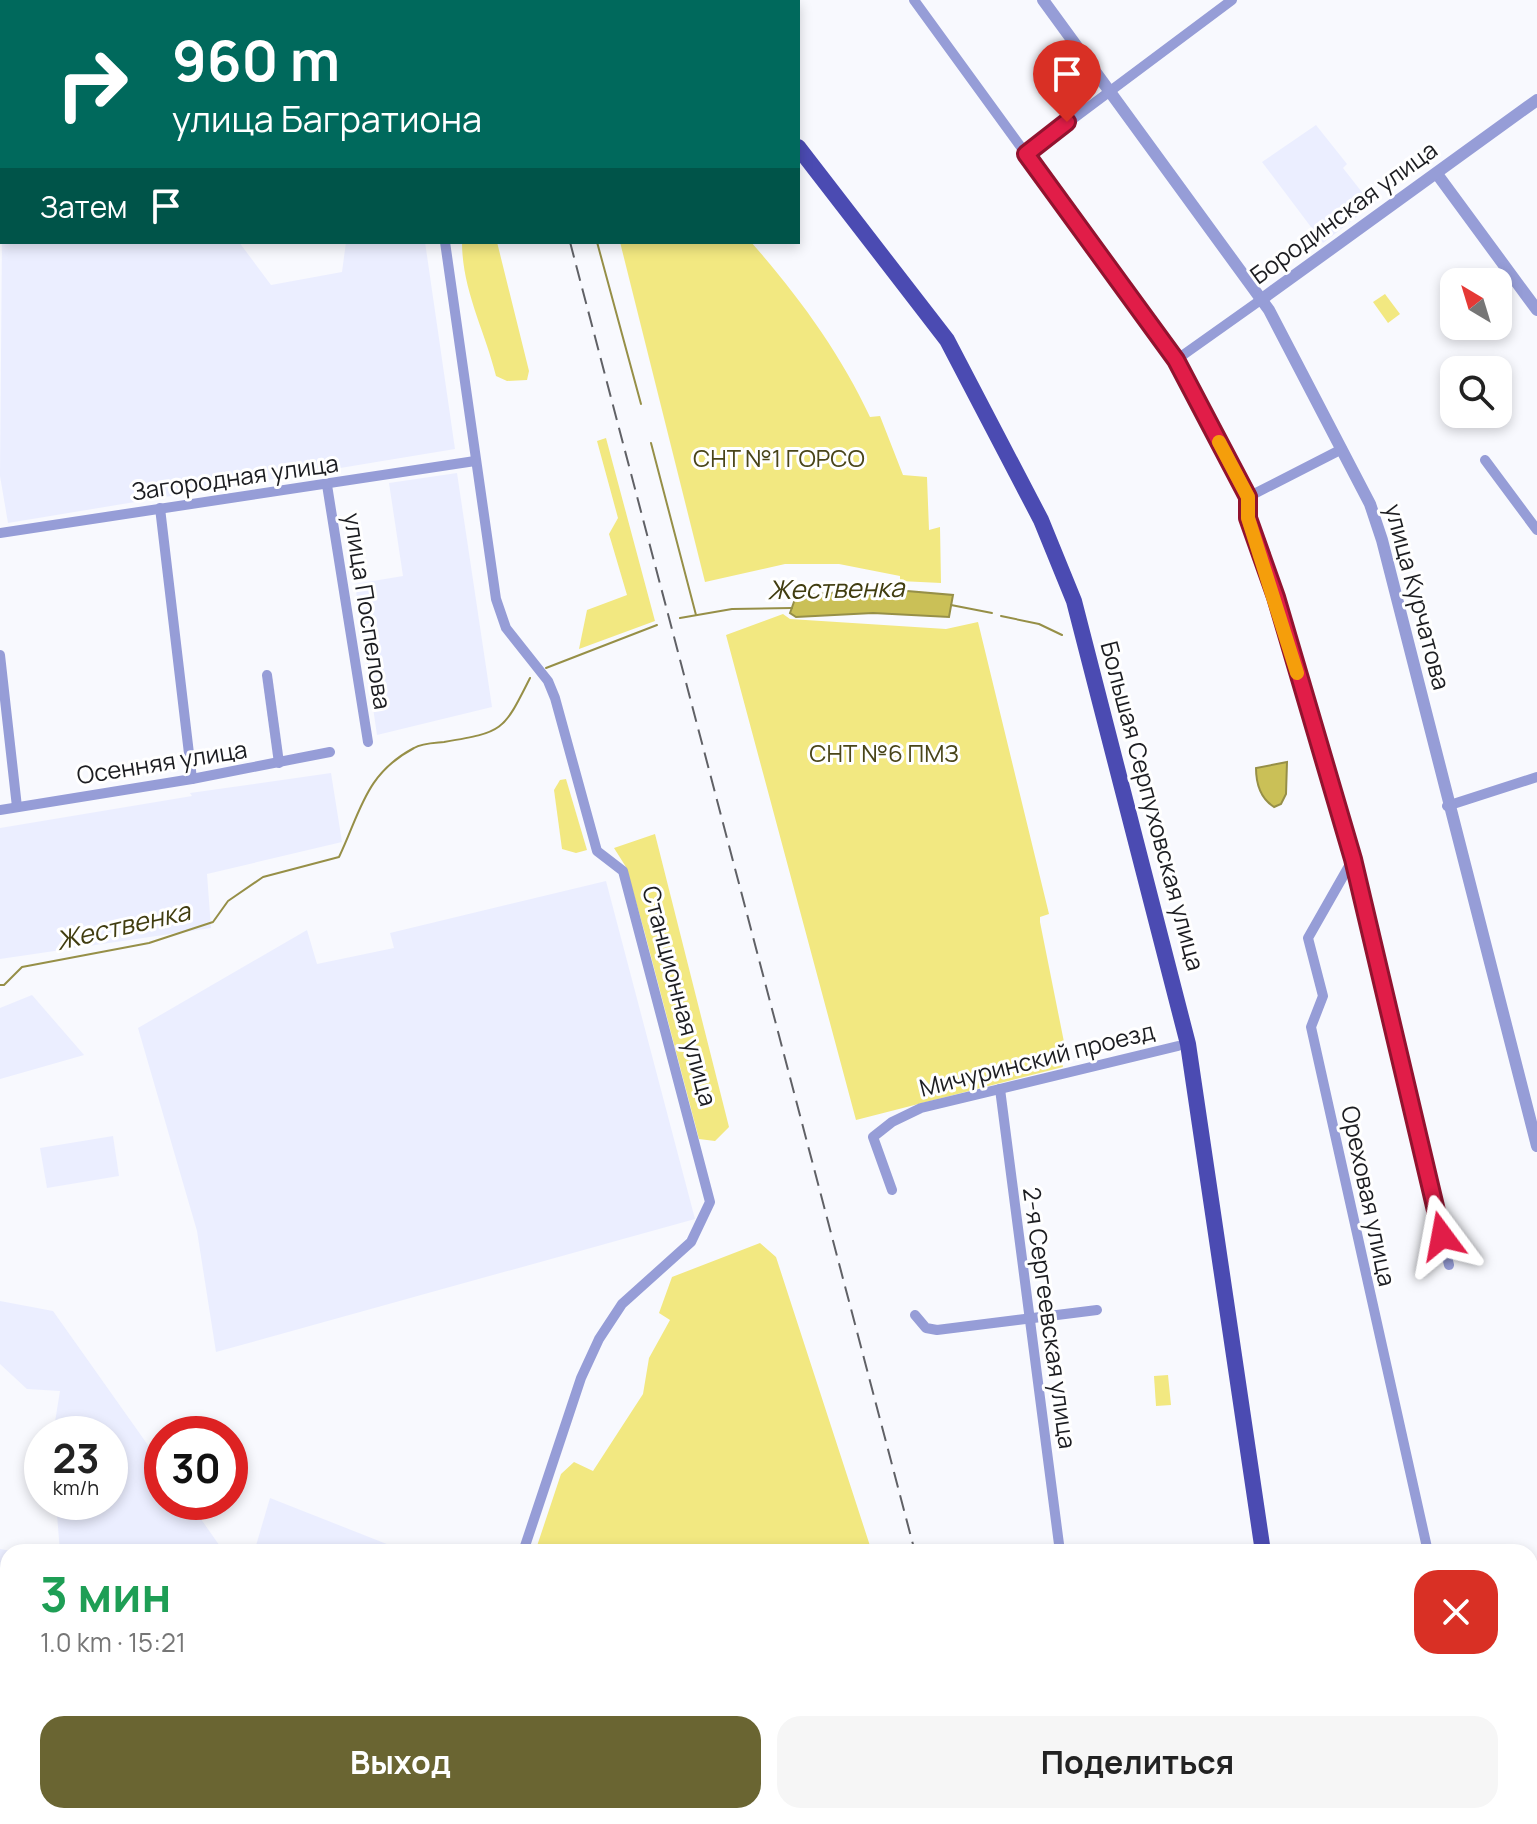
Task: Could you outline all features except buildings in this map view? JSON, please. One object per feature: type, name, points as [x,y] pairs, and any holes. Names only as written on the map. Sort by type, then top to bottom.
[{"type":"main road","name":"Большая Серпуховская улица","points":[[800,150],[947,340],[1041,520],[1074,601],[1188,1044],[1262,1544]]},
{"type":"main road","name":"Большая Серпуховская улица","points":[[800,167],[946,357],[1041,541],[1070,621],[1178,1046],[1252,1544]]},
{"type":"street","points":[[914,0],[1176,360],[1248,497],[1248,518],[1276,597],[1353,859],[1449,1265]]},
{"type":"street","name":"улица Курчатова","points":[[1043,0],[1262,299],[1370,504],[1382,540],[1447,806],[1537,1146]]},
{"type":"street","points":[[1026,154],[1232,0]]},
{"type":"street","name":"Бородинская улица","points":[[1176,360],[1537,100]]},
{"type":"street","points":[[1437,174],[1537,310]]},
{"type":"street","name":"Станционная улица","points":[[445,244],[496,599],[506,628],[548,681],[555,698],[597,851],[623,871],[710,1202],[691,1242],[622,1304],[599,1339],[581,1378],[526,1544]]},
{"type":"street","points":[[1248,497],[1342,449]]},
{"type":"street","points":[[1485,460],[1537,530]]},
{"type":"street","name":"Загородная улица","points":[[0,533],[475,461]]},
{"type":"street","name":"улица Поспелова","points":[[327,485],[368,742]]},
{"type":"street","points":[[160,508],[192,779]]},
{"type":"street","points":[[0,655],[17,807]]},
{"type":"street","points":[[267,675],[279,763]]},
{"type":"street","name":"Осенняя улица","points":[[0,810],[192,779],[330,752]]},
{"type":"street","points":[[1447,806],[1537,777]]},
{"type":"street","name":"Ореховая улица","points":[[1353,859],[1308,938],[1323,996],[1311,1027],[1426,1544]]},
{"type":"street","name":"Мичуринский проезд","points":[[892,1190],[873,1137],[892,1122],[921,1108],[1178,1046]]},
{"type":"street","name":"2-я Сергеевская улица","points":[[1000,1089],[1059,1544]]},
{"type":"street","points":[[915,1315],[926,1328],[937,1330],[1097,1310]]},
{"type":"shaded area","points":[[1316,125],[1347,164],[1343,168],[1372,205],[1323,243],[1262,162]]},
{"type":"shaded area","points":[[2,244],[240,244],[271,285],[342,272],[346,244],[425,244],[455,449],[8,523],[0,476]]},
{"type":"shaded area","points":[[457,473],[492,707],[377,735],[355,584],[403,576],[389,483]]},
{"type":"shaded area","points":[[872,588],[953,595],[949,617],[873,613],[796,617],[790,613],[795,599]]},
{"type":"shaded area","points":[[1287,762],[1286,794],[1281,804],[1274,807],[1260,790],[1256,768]]},
{"type":"shaded area","points":[[331,773],[342,842],[207,874],[211,928],[0,959],[0,828],[192,796],[190,793]]},
{"type":"shaded area","points":[[606,881],[695,1219],[216,1352],[197,1231],[138,1028],[307,930],[317,964],[394,948],[390,933]]},
{"type":"shaded area","points":[[32,995],[84,1055],[0,1079],[0,1008]]},
{"type":"shaded area","points":[[113,1136],[119,1176],[47,1188],[40,1148]]},
{"type":"shaded area","points":[[0,1301],[53,1311],[127,1416],[56,1416],[60,1391],[27,1389],[0,1364]]},
{"type":"shaded area","points":[[128,1417],[144,1440],[144,1520],[202,1520],[218,1544],[59,1544],[57,1520],[128,1520]]},
{"type":"shaded area","points":[[270,1498],[387,1544],[256,1544]]},
{"type":"green space","points":[[462,244],[497,244],[529,371],[527,380],[507,381],[496,376],[470,294]]},
{"type":"green space","name":"СНТ №1 ГОРСО","points":[[620,244],[753,244],[817,325],[846,370],[870,417],[880,416],[903,475],[927,477],[929,530],[940,527],[941,583],[900,581],[900,576],[839,564],[785,564],[705,582]]},
{"type":"green space","points":[[1385,294],[1400,314],[1388,323],[1373,302]]},
{"type":"green space","points":[[606,438],[655,621],[579,649],[587,610],[627,595],[609,534],[618,518],[597,441]]},
{"type":"green space","name":"СНТ №6 ПМЗ","points":[[783,614],[790,619],[946,629],[978,622],[1049,914],[1040,917],[1040,922],[1064,1042],[1058,1045],[1063,1067],[856,1120],[726,635]]},
{"type":"green space","points":[[566,779],[587,850],[576,853],[562,849],[554,790],[560,780]]},
{"type":"green space","points":[[655,834],[729,1127],[715,1141],[699,1139],[626,867],[614,848]]},
{"type":"green space","points":[[760,1243],[776,1257],[869,1544],[538,1544],[561,1474],[574,1462],[593,1471],[643,1394],[649,1358],[670,1320],[659,1313],[672,1277]]},
{"type":"green space","points":[[1168,1375],[1171,1405],[1156,1406],[1154,1376]]},
{"type":"waterway","points":[[598,244],[641,404]]},
{"type":"waterway","points":[[651,443],[696,615]]},
{"type":"waterway","name":"Жественка","points":[[951,605],[992,613]]},
{"type":"waterway","name":"Жественка","points":[[680,618],[732,609],[792,608]]},
{"type":"waterway","name":"Жественка","points":[[1001,616],[1039,624],[1062,635]]},
{"type":"waterway","name":"Жественка","points":[[546,668],[657,625]]},
{"type":"waterway","name":"Жественка","points":[[0,985],[4,985],[22,967],[149,943],[213,922],[228,901],[263,877],[339,857],[366,795],[385,770],[417,746],[490,732],[506,719],[530,678]]},
{"type":"railway","points":[[571,244],[913,1544]]},
{"type":"slow traffic","points":[[1219,442],[1248,497],[1248,518],[1276,597],[1297,673]]},
{"type":"route","points":[[1067,122],[1026,154],[1176,360],[1248,497],[1248,518],[1276,597],[1353,859],[1442,1236]]}]
